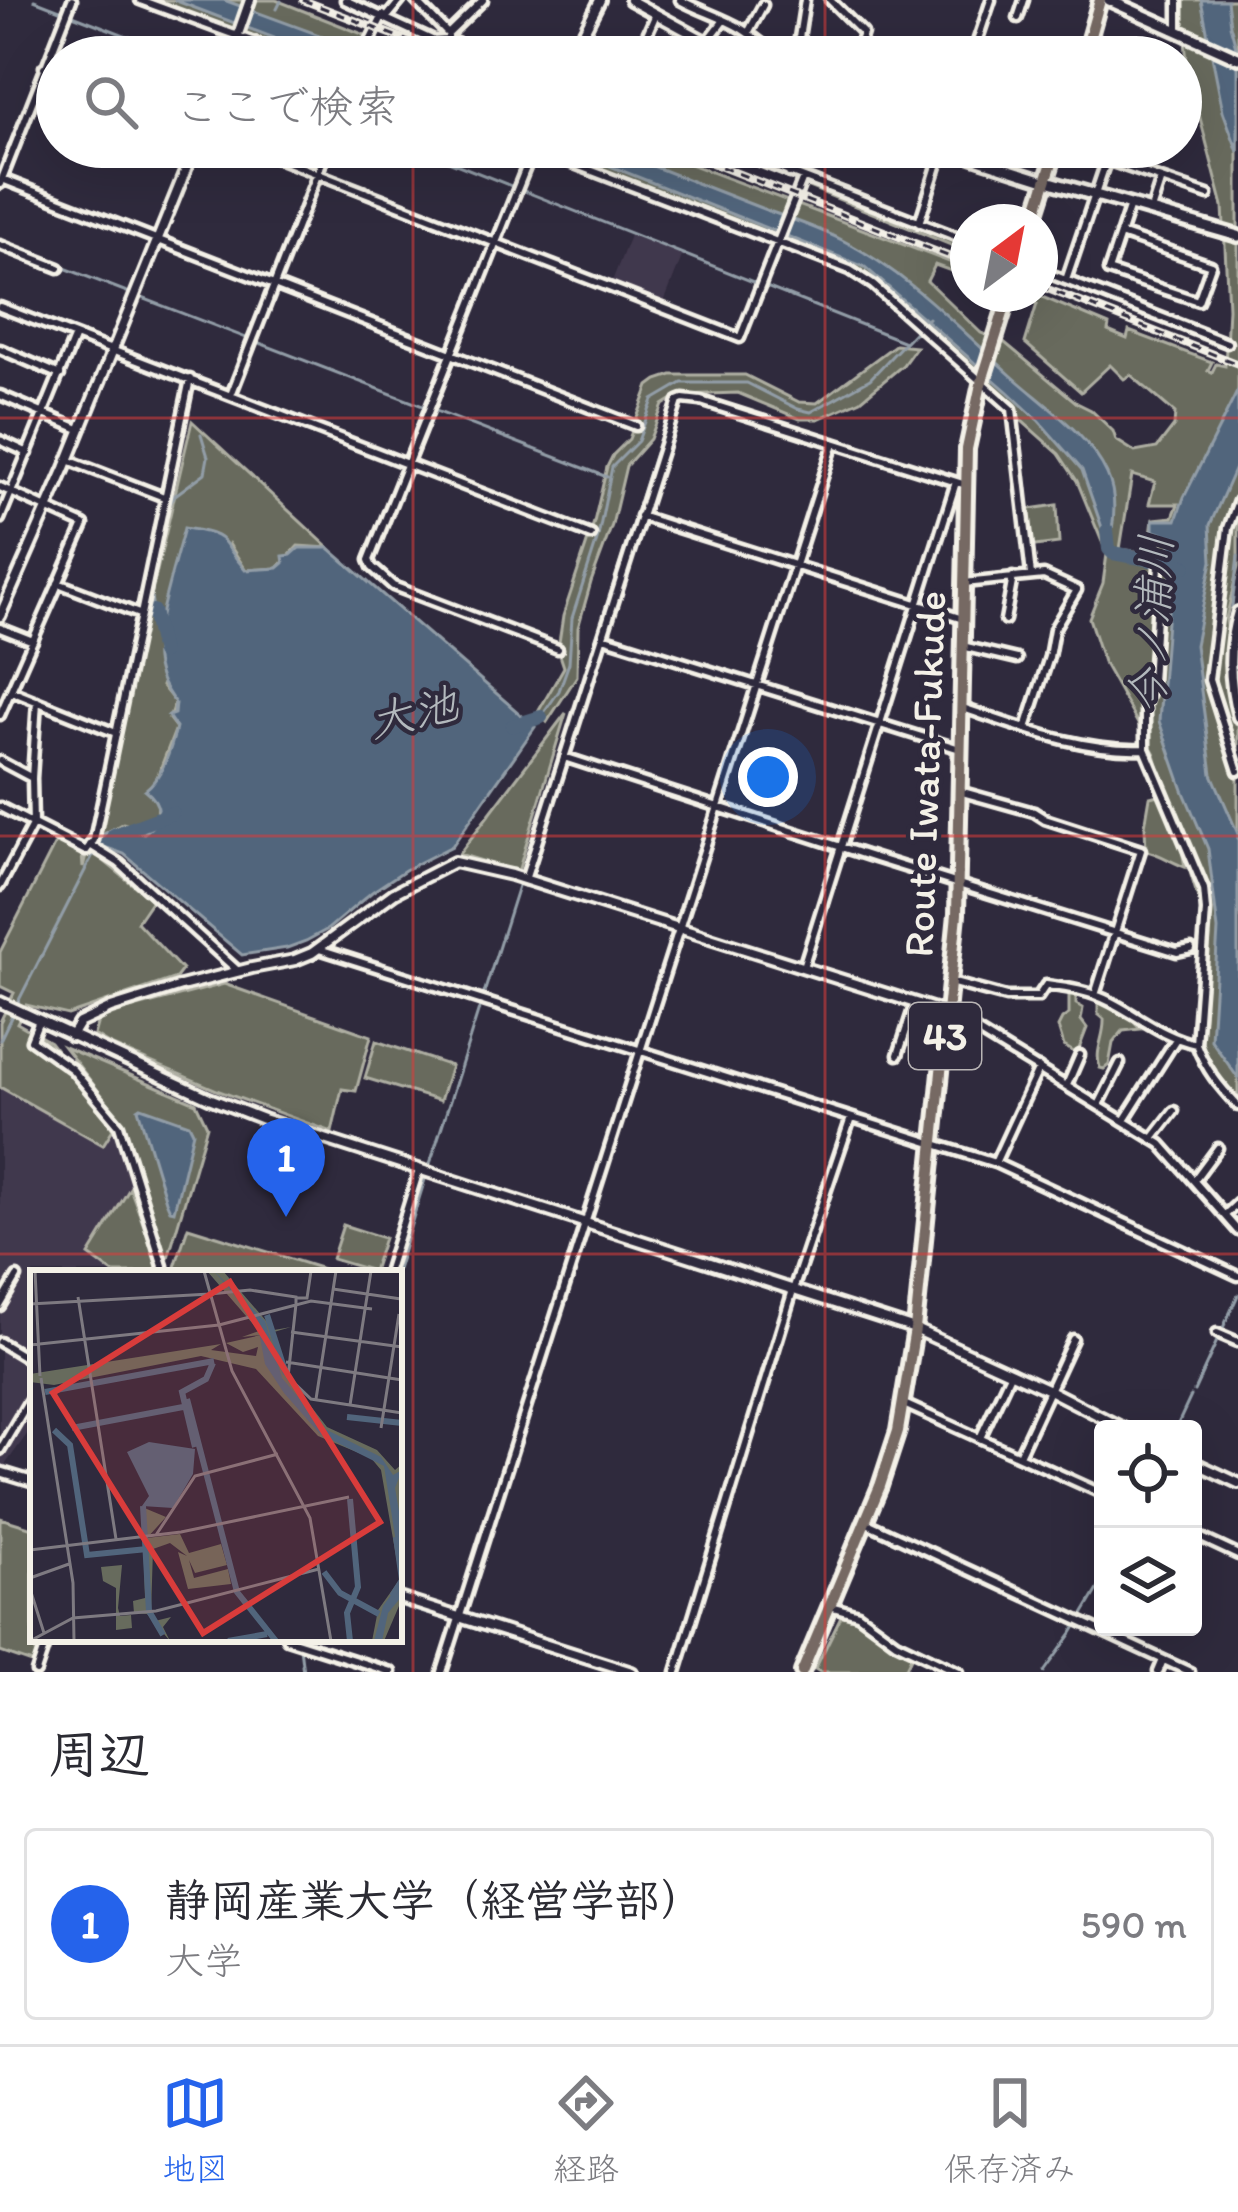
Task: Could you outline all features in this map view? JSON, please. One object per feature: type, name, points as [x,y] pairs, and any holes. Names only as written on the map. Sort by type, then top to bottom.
[{"type":"main road","points":[[1090,36],[1100,0]]},
{"type":"main road","points":[[1109,0],[1190,36]]},
{"type":"main road","points":[[1202,42],[1238,58]]},
{"type":"main road","points":[[1039,204],[1051,168]]},
{"type":"main road","points":[[1047,181],[1237,236]]},
{"type":"main road","name":"Route Iwata-Fukude","points":[[802,1672],[866,1522],[904,1404],[958,883],[964,583],[961,484],[982,383],[1004,312]]},
{"type":"street","points":[[140,0],[246,36]]},
{"type":"street","points":[[238,36],[250,0]]},
{"type":"street","points":[[345,0],[424,36]]},
{"type":"street","points":[[372,36],[401,0]]},
{"type":"street","points":[[415,0],[447,36]]},
{"type":"street","points":[[449,36],[483,0]]},
{"type":"street","points":[[582,36],[601,0]]},
{"type":"street","points":[[630,0],[698,36]]},
{"type":"street","points":[[680,0],[752,36]]},
{"type":"street","points":[[799,36],[805,0]]},
{"type":"street","points":[[830,0],[862,36]]},
{"type":"street","points":[[979,36],[991,0]]},
{"type":"street","points":[[1018,18],[1024,0]]},
{"type":"street","points":[[1178,0],[1181,32]]},
{"type":"street","points":[[748,33],[762,2]]},
{"type":"street","points":[[57,36],[70,4]]},
{"type":"street","points":[[647,36],[656,14]]},
{"type":"street","points":[[711,36],[724,20]]},
{"type":"street","points":[[36,88],[1,182],[160,239],[636,426]]},
{"type":"street","points":[[0,616],[187,168]]},
{"type":"street","points":[[302,168],[740,338],[803,178]]},
{"type":"street","points":[[232,395],[319,168]]},
{"type":"street","points":[[526,168],[369,560],[393,586],[558,649]]},
{"type":"street","points":[[585,168],[861,276],[1012,409],[1030,575]]},
{"type":"street","points":[[776,168],[950,235]]},
{"type":"street","points":[[789,168],[789,173]]},
{"type":"street","points":[[919,223],[935,168]]},
{"type":"street","points":[[1005,168],[1047,181]]},
{"type":"street","points":[[1065,281],[1103,168]]},
{"type":"street","points":[[1129,168],[1208,194]]},
{"type":"street","points":[[1151,210],[1161,179]]},
{"type":"street","points":[[1120,234],[1210,265],[1198,301],[1108,271],[1120,234],[1130,205]]},
{"type":"street","points":[[0,245],[59,268]]},
{"type":"street","points":[[1058,278],[1227,343]]},
{"type":"street","points":[[0,307],[590,535]]},
{"type":"street","points":[[0,519],[75,336]]},
{"type":"street","points":[[0,349],[60,375]]},
{"type":"street","points":[[0,807],[86,851],[94,840],[190,379]]},
{"type":"street","points":[[0,395],[80,430]]},
{"type":"street","points":[[525,880],[674,408],[683,399],[701,401],[961,484],[917,603],[803,967]]},
{"type":"street","points":[[0,440],[28,453]]},
{"type":"street","points":[[442,1672],[834,443]]},
{"type":"street","points":[[68,460],[164,496]]},
{"type":"street","points":[[0,487],[85,525],[0,715]]},
{"type":"street","points":[[1238,501],[1228,528],[1209,680],[1238,771]]},
{"type":"street","points":[[640,516],[963,619]]},
{"type":"street","points":[[1159,566],[1145,749],[1204,889],[1196,1044],[1216,1083],[1238,1106]]},
{"type":"street","points":[[964,583],[1043,575],[1077,590],[1054,629],[1026,728]]},
{"type":"street","points":[[1005,620],[1013,577]]},
{"type":"street","points":[[58,584],[140,614]]},
{"type":"street","points":[[1238,612],[1228,657],[1238,717]]},
{"type":"street","points":[[0,628],[33,640]]},
{"type":"street","points":[[602,637],[960,749]]},
{"type":"street","points":[[962,646],[1018,659]]},
{"type":"street","points":[[11,691],[116,733]]},
{"type":"street","points":[[0,886],[33,824],[37,701]]},
{"type":"street","points":[[961,708],[1090,747],[1145,749]]},
{"type":"street","points":[[564,758],[1177,952],[1192,949]]},
{"type":"street","points":[[0,761],[32,778]]},
{"type":"street","points":[[959,791],[1141,850],[1095,995]]},
{"type":"street","points":[[90,845],[119,863],[238,971]]},
{"type":"street","points":[[0,855],[13,862]]},
{"type":"street","points":[[71,1036],[79,1024],[111,1008],[320,950],[394,892],[454,862],[947,1013],[1154,1138],[1238,1231]]},
{"type":"street","points":[[320,950],[995,1163],[1238,1276]]},
{"type":"street","points":[[950,982],[1006,997],[1038,998],[1046,985],[1080,989],[1176,1040],[1196,1044]]},
{"type":"street","points":[[0,1002],[263,1119],[914,1329],[1107,1420]]},
{"type":"street","points":[[898,1055],[915,1003]]},
{"type":"street","points":[[38,1020],[31,1040],[72,1069],[119,1125],[162,1270]]},
{"type":"street","points":[[1125,1119],[1176,1040]]},
{"type":"street","points":[[1067,1085],[1080,1054]]},
{"type":"street","points":[[1100,1104],[1120,1064]]},
{"type":"street","points":[[995,1163],[1039,1068]]},
{"type":"street","points":[[1154,1138],[1174,1111]]},
{"type":"street","points":[[676,1672],[851,1118]]},
{"type":"street","points":[[1195,1180],[1218,1148]]},
{"type":"street","points":[[388,1270],[419,1170]]},
{"type":"street","points":[[1225,1215],[1238,1203]]},
{"type":"street","points":[[0,1306],[17,1277]]},
{"type":"street","points":[[1220,1334],[1238,1342]]},
{"type":"street","points":[[1018,1456],[1073,1339]]},
{"type":"street","points":[[0,1342],[30,1361]]},
{"type":"street","points":[[980,1438],[1011,1372]]},
{"type":"street","points":[[0,1450],[30,1399]]},
{"type":"street","points":[[904,1404],[1094,1490]]},
{"type":"street","points":[[1202,1466],[1238,1483]]},
{"type":"street","points":[[0,1472],[30,1481]]},
{"type":"street","points":[[866,1522],[1190,1672]]},
{"type":"street","points":[[1202,1538],[1238,1555]]},
{"type":"street","points":[[402,1599],[632,1672]]},
{"type":"street","points":[[830,1606],[858,1614],[896,1642],[959,1672]]},
{"type":"street","points":[[36,1672],[45,1642]]},
{"type":"street","points":[[296,1642],[391,1672]]},
{"type":"street","points":[[1158,1672],[1163,1660]]},
{"type":"shaded area","points":[[631,233],[683,254],[663,305],[611,284]]},
{"type":"shaded area","points":[[62,1066],[108,1115],[123,1138],[162,1263],[160,1270],[30,1270],[30,1430],[5,1465],[0,1464],[0,1069]]},
{"type":"green space","points":[[140,0],[276,0],[368,36],[237,36]]},
{"type":"green space","points":[[1181,0],[1238,0],[1238,567],[1226,619],[1238,695],[1238,1108],[1227,1098],[1196,1044],[1205,921],[1180,839],[1185,867],[1146,851],[1150,797],[1159,795],[1169,805],[1155,754],[1103,662],[1089,618],[1103,583],[1107,554],[1077,481],[1059,454],[858,275],[583,168],[701,168],[950,262],[950,270],[935,265],[927,281],[950,303],[950,312],[959,312],[981,333],[1004,342],[1091,410],[1116,440],[1135,452],[1157,448],[1174,426],[1175,413],[1131,375],[1124,379],[1110,365],[1081,392],[1025,343],[1035,312],[1058,312],[1058,304],[1109,325],[1108,331],[1127,339],[1129,331],[1212,362],[1208,370],[1212,372],[1216,364],[1225,366],[1228,308],[1223,206],[1202,126],[1202,36],[1184,36]],"holes":[[[1132,475],[1155,482],[1149,504],[1178,504],[1173,517],[1153,519],[1151,536],[1163,540],[1163,555],[1120,549]]]},
{"type":"green space","points":[[811,181],[950,237],[950,245],[806,186]]},
{"type":"green space","points":[[895,345],[916,347],[903,365],[861,400],[818,419],[800,419],[738,393],[679,395],[663,405],[650,439],[626,466],[578,628],[577,676],[547,722],[538,712],[564,667],[558,649],[563,616],[607,467],[629,439],[649,386],[672,375],[745,375],[799,402],[817,403]]},
{"type":"green space","points":[[192,421],[329,548],[298,546],[278,568],[246,570],[229,544],[162,686],[175,702],[169,719],[176,728],[156,780],[146,790],[158,801],[157,819],[148,830],[123,823],[94,840]]},
{"type":"green space","points":[[1057,505],[1059,543],[1027,547],[1023,510]]},
{"type":"green space","points":[[566,713],[518,872],[459,854]]},
{"type":"green space","points":[[56,842],[82,854],[83,868],[88,848],[152,900],[137,922],[182,970],[176,978],[68,1015],[26,1005],[17,1023],[50,1042],[106,1116],[113,1129],[103,1145],[0,1087],[0,1022],[14,993],[0,986],[0,952]]},
{"type":"green space","points":[[224,984],[371,1036],[356,1091],[342,1089],[332,1132],[219,1091],[94,1035],[103,1016]]},
{"type":"green space","points":[[1076,991],[1076,1004],[1083,1008],[1081,1020],[1087,1028],[1077,1054],[1064,1046],[1058,1027],[1069,1014],[1069,993]]},
{"type":"green space","points":[[1103,998],[1120,1007],[1140,1029],[1123,1031],[1104,1069],[1098,1055],[1104,1019],[1098,1014],[1098,1004]]},
{"type":"green space","points":[[376,1041],[451,1066],[440,1101],[365,1078]]},
{"type":"green space","points":[[64,1047],[196,1103],[207,1126],[167,1261],[121,1120]]},
{"type":"green space","points":[[130,1188],[158,1270],[109,1270],[89,1255]]},
{"type":"green space","points":[[343,1225],[384,1238],[373,1270],[332,1259]]},
{"type":"green space","points":[[188,1227],[326,1270],[174,1270]]},
{"type":"green space","points":[[0,1518],[30,1527],[30,1642],[41,1642],[35,1664],[0,1652]]},
{"type":"green space","points":[[844,1610],[914,1651],[904,1672],[815,1669]]},
{"type":"water","points":[[174,0],[224,0],[322,36],[269,36]]},
{"type":"water","points":[[1201,0],[1227,0],[1238,54],[1238,152],[1223,111]]},
{"type":"water","points":[[615,168],[658,168],[824,232],[889,269],[932,302],[1089,446],[1112,491],[1108,545],[1082,470],[1007,391],[865,267]]},
{"type":"water","points":[[1238,390],[1238,461],[1210,525],[1212,561],[1195,645],[1212,774],[1238,834],[1238,1078],[1211,1040],[1218,930],[1208,849],[1159,721],[1170,536],[1153,531],[1153,520],[1176,520]]},
{"type":"water","points":[[184,528],[218,536],[246,570],[278,568],[284,563],[283,556],[299,548],[329,548],[535,727],[452,846],[372,892],[328,929],[287,948],[242,955],[124,854],[96,844],[112,829],[144,833],[157,818],[158,807],[145,790],[161,770],[176,728],[168,716],[174,714],[175,703],[160,677],[156,647]]},
{"type":"water","points":[[141,1107],[189,1124],[193,1132],[174,1211],[166,1201]]},
{"type":"waterway","points":[[34,0],[127,36]]},
{"type":"waterway","points":[[277,9],[281,1]]},
{"type":"waterway","points":[[466,168],[905,342]]},
{"type":"waterway","points":[[62,267],[607,477]]},
{"type":"waterway","points":[[541,717],[559,691],[569,663],[572,618],[598,537],[612,467],[638,441],[653,400],[682,383],[747,383],[811,412],[870,379],[928,318]]},
{"type":"waterway","points":[[165,515],[174,496],[205,473],[208,457],[201,434]]},
{"type":"waterway","points":[[429,1167],[655,453]]},
{"type":"waterway","name":"今ノ浦川","points":[[1107,531],[1113,553],[1185,566]]},
{"type":"waterway","points":[[153,611],[157,553]]},
{"type":"waterway","points":[[1229,631],[1238,556]]},
{"type":"waterway","name":"大池","points":[[153,611],[162,653]]},
{"type":"waterway","points":[[1227,665],[1231,703]]},
{"type":"waterway","name":"大池","points":[[512,726],[541,717]]},
{"type":"waterway","name":"大池","points":[[114,835],[172,813]]},
{"type":"waterway","points":[[17,1004],[100,841]]},
{"type":"waterway","points":[[0,1040],[13,1013]]},
{"type":"waterway","points":[[397,1270],[426,1176]]},
{"type":"waterway","points":[[1194,1391],[1238,1295]]},
{"type":"waterway","points":[[1180,1420],[1191,1396]]},
{"type":"waterway","points":[[1044,1672],[1094,1596]]},
{"type":"waterway","points":[[402,1606],[612,1672]]},
{"type":"waterway","points":[[299,1642],[303,1672]]},
{"type":"railway","points":[[303,0],[396,36]]},
{"type":"railway","points":[[724,168],[950,257]]},
{"type":"railway","points":[[1058,293],[1238,364]]},
{"type":"place","name":"静岡産業大学（経営学部）","points":[[286,1217]]}]
